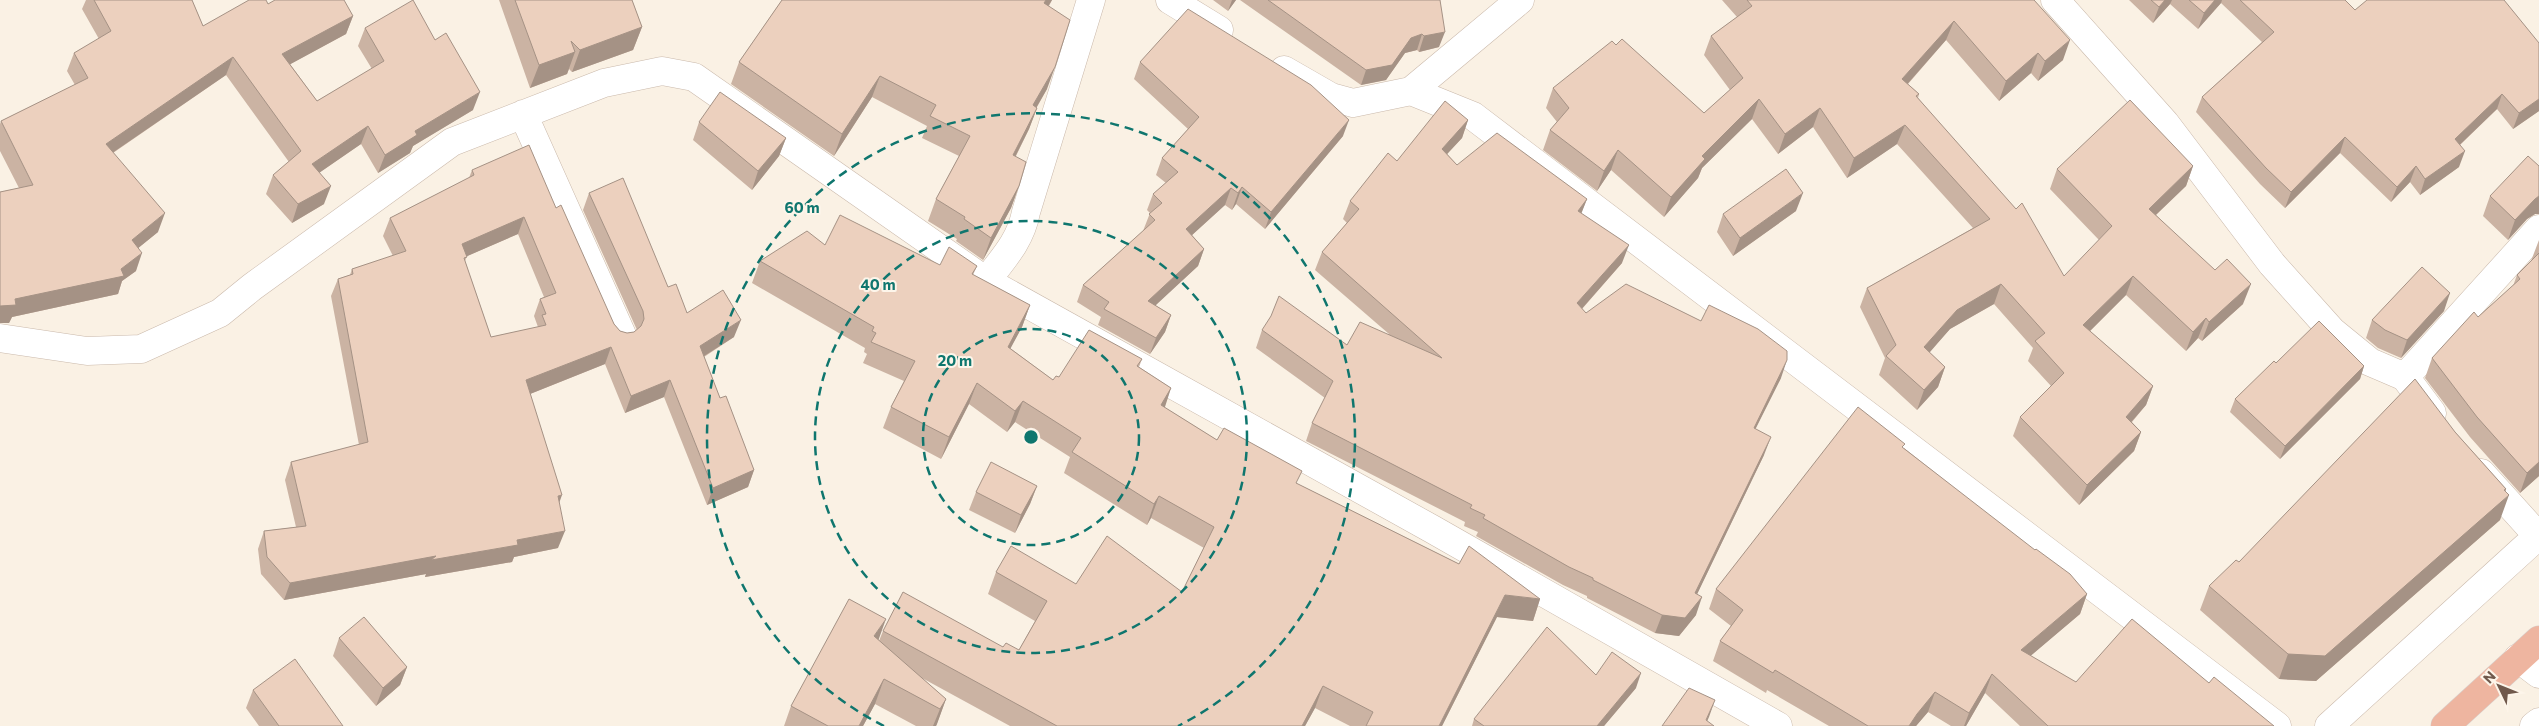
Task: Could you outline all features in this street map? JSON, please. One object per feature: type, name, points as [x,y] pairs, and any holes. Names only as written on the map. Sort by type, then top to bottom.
[{"type":"highway","points":[[2445,726],[2539,640]]},
{"type":"street","points":[[986,280],[1011,251],[1023,227],[1091,0]]},
{"type":"street","points":[[1170,0],[1238,42]]},
{"type":"street","points":[[1263,57],[1331,97],[1353,103],[1411,91],[1520,0]]},
{"type":"street","points":[[2055,0],[2165,123],[2272,264],[2332,331],[2370,362],[2406,377],[2446,432]]},
{"type":"street","points":[[0,338],[87,351],[141,349],[220,314],[252,287],[452,142],[604,82],[662,71],[694,78],[986,280],[1441,534],[1778,726]]},
{"type":"street","points":[[1411,91],[1473,116],[2277,726]]},
{"type":"street","points":[[523,114],[622,335]]},
{"type":"street","points":[[2406,377],[2539,229]]},
{"type":"street","points":[[2329,726],[2539,536],[2465,455]]},
{"type":"street","points":[[2518,658],[2539,674]]},
{"type":"street","points":[[2534,726],[2539,722]]},
{"type":"building","points":[[94,0],[192,0],[203,26],[249,0],[266,0],[268,4],[275,0],[344,0],[353,16],[282,54],[317,101],[384,61],[365,28],[413,0],[435,40],[446,33],[480,92],[415,131],[417,135],[385,155],[368,126],[312,164],[331,186],[298,204],[273,175],[301,151],[233,57],[106,144],[165,213],[132,240],[142,253],[121,269],[124,276],[15,299],[16,305],[0,306],[0,192],[33,185],[1,121],[88,78],[74,53],[111,31]]},
{"type":"building","points":[[515,0],[632,0],[642,27],[580,50],[571,41],[575,52],[539,65]]},
{"type":"building","points":[[782,0],[1046,0],[1044,3],[1070,20],[1055,67],[1033,105],[1037,108],[1013,155],[1026,162],[1019,186],[991,238],[964,219],[965,217],[936,199],[970,136],[930,116],[936,105],[880,76],[842,134],[739,62]]},
{"type":"building","points":[[1268,0],[1440,0],[1445,32],[1424,36],[1422,34],[1411,38],[1392,65],[1366,70]]},
{"type":"building","points":[[1747,0],[2034,0],[2070,40],[2045,61],[2038,53],[2006,81],[1954,21],[1902,79],[1919,94],[1916,96],[2016,209],[2022,203],[2064,276],[2112,226],[2057,169],[2130,100],[2193,166],[2149,209],[2215,270],[2227,259],[2251,284],[2209,322],[2206,318],[2193,332],[2133,276],[2083,325],[2153,386],[2126,417],[2141,432],[2087,485],[2020,417],[2064,373],[2035,341],[2045,333],[2001,284],[1957,310],[1924,347],[1945,367],[1924,390],[1886,356],[1896,345],[1867,288],[1990,219],[1905,125],[1854,158],[1820,108],[1785,134],[1759,99],[1702,156],[1705,159],[1671,197],[1618,150],[1604,171],[1550,130],[1569,108],[1553,88],[1612,41],[1616,45],[1622,39],[1704,113],[1743,78],[1711,36],[1752,6]]},
{"type":"building","points":[[2151,0],[2165,0],[2159,7]]},
{"type":"building","points":[[2189,0],[2215,0],[2204,13]]},
{"type":"building","points":[[2240,0],[2345,0],[2355,10],[2367,0],[2504,0],[2539,43],[2539,99],[2519,113],[2502,94],[2455,139],[2465,151],[2425,179],[2416,166],[2397,187],[2345,137],[2291,192],[2266,168],[2202,97],[2274,32]]},
{"type":"building","points":[[1188,9],[1311,85],[1349,120],[1271,212],[1242,187],[1238,193],[1231,188],[1186,229],[1204,249],[1148,301],[1171,315],[1156,338],[1104,309],[1109,302],[1083,285],[1155,220],[1149,214],[1162,203],[1153,194],[1178,172],[1162,158],[1199,117],[1140,62]]},
{"type":"building","points":[[720,92],[786,138],[758,171],[699,122]]},
{"type":"building","points":[[1445,101],[1468,120],[1442,149],[1457,165],[1497,133],[1587,199],[1578,211],[1629,245],[1577,303],[1586,313],[1626,284],[1701,321],[1709,305],[1758,329],[1787,351],[1787,360],[1754,428],[1771,437],[1695,593],[1702,597],[1685,618],[1662,615],[1593,580],[1593,578],[1569,567],[1483,518],[1485,515],[1470,508],[1472,505],[1312,423],[1333,381],[1262,330],[1271,316],[1279,296],[1347,345],[1360,322],[1442,358],[1322,252],[1359,209],[1350,201],[1388,153],[1397,161]]},
{"type":"building","points":[[529,145],[556,208],[561,205],[614,324],[620,331],[627,333],[634,332],[641,326],[644,319],[643,311],[589,193],[623,178],[668,287],[676,284],[687,313],[723,290],[741,320],[700,346],[720,398],[726,396],[754,470],[713,488],[670,380],[631,396],[611,347],[526,380],[562,495],[558,496],[565,531],[517,540],[518,545],[431,560],[436,556],[290,583],[267,557],[264,531],[306,526],[291,462],[368,442],[338,279],[353,274],[352,269],[406,251],[390,218],[474,175],[472,170]],"holes":[[[524,217],[556,293],[540,299],[546,314],[542,315],[546,325],[491,337],[464,258],[467,257],[462,244]]]},
{"type":"building","points":[[2528,156],[2539,166],[2539,196],[2515,220],[2490,196]]},
{"type":"building","points":[[1786,169],[1803,193],[1740,238],[1723,214]]},
{"type":"building","points":[[840,215],[940,265],[949,247],[977,266],[972,274],[1030,305],[1008,347],[1053,380],[1056,376],[1059,377],[1089,330],[1142,359],[1137,366],[1171,388],[1161,405],[1217,440],[1224,428],[1302,471],[1296,483],[1459,564],[1469,546],[1540,599],[1505,595],[1439,726],[1366,726],[1373,712],[1323,686],[1302,726],[1057,726],[883,631],[903,592],[1003,647],[1006,643],[1019,650],[1047,601],[996,572],[1011,546],[1076,584],[1107,536],[1182,592],[1214,527],[1159,496],[1154,504],[1072,452],[1081,438],[1023,401],[1015,411],[977,383],[949,437],[891,407],[915,361],[871,342],[876,333],[872,331],[874,327],[760,261],[807,231],[825,245]]},
{"type":"building","points":[[2539,253],[2539,462],[2527,473],[2477,417],[2432,358],[2474,312],[2478,317],[2520,279],[2517,275]]},
{"type":"building","points":[[2422,267],[2450,293],[2407,340],[2385,330],[2372,320]]},
{"type":"building","points":[[2319,321],[2364,366],[2285,446],[2235,399],[2274,361],[2276,363]]},
{"type":"building","points":[[2415,379],[2455,432],[2506,489],[2504,490],[2509,495],[2325,656],[2288,654],[2209,586],[2236,560],[2239,562]]},
{"type":"building","points":[[1858,407],[1905,444],[1902,447],[2035,550],[2070,574],[2087,594],[2021,650],[2076,682],[2132,619],[2209,683],[2214,677],[2274,726],[2048,726],[1992,674],[1969,713],[1935,692],[1909,726],[1868,726],[1775,670],[1773,673],[1720,641],[1743,610],[1716,589]]},
{"type":"building","points":[[991,462],[1037,486],[1021,515],[976,492]]},
{"type":"building","points":[[849,599],[886,619],[874,636],[946,699],[940,709],[884,679],[859,726],[828,726],[791,706]]},
{"type":"building","points":[[364,617],[407,667],[383,688],[339,638]]},
{"type":"building","points":[[1547,627],[1596,675],[1612,652],[1641,673],[1597,726],[1484,726],[1474,719]]},
{"type":"building","points":[[295,659],[343,726],[279,726],[253,690]]},
{"type":"building","points":[[1689,688],[1715,700],[1706,720],[1714,726],[1662,726]]}]
